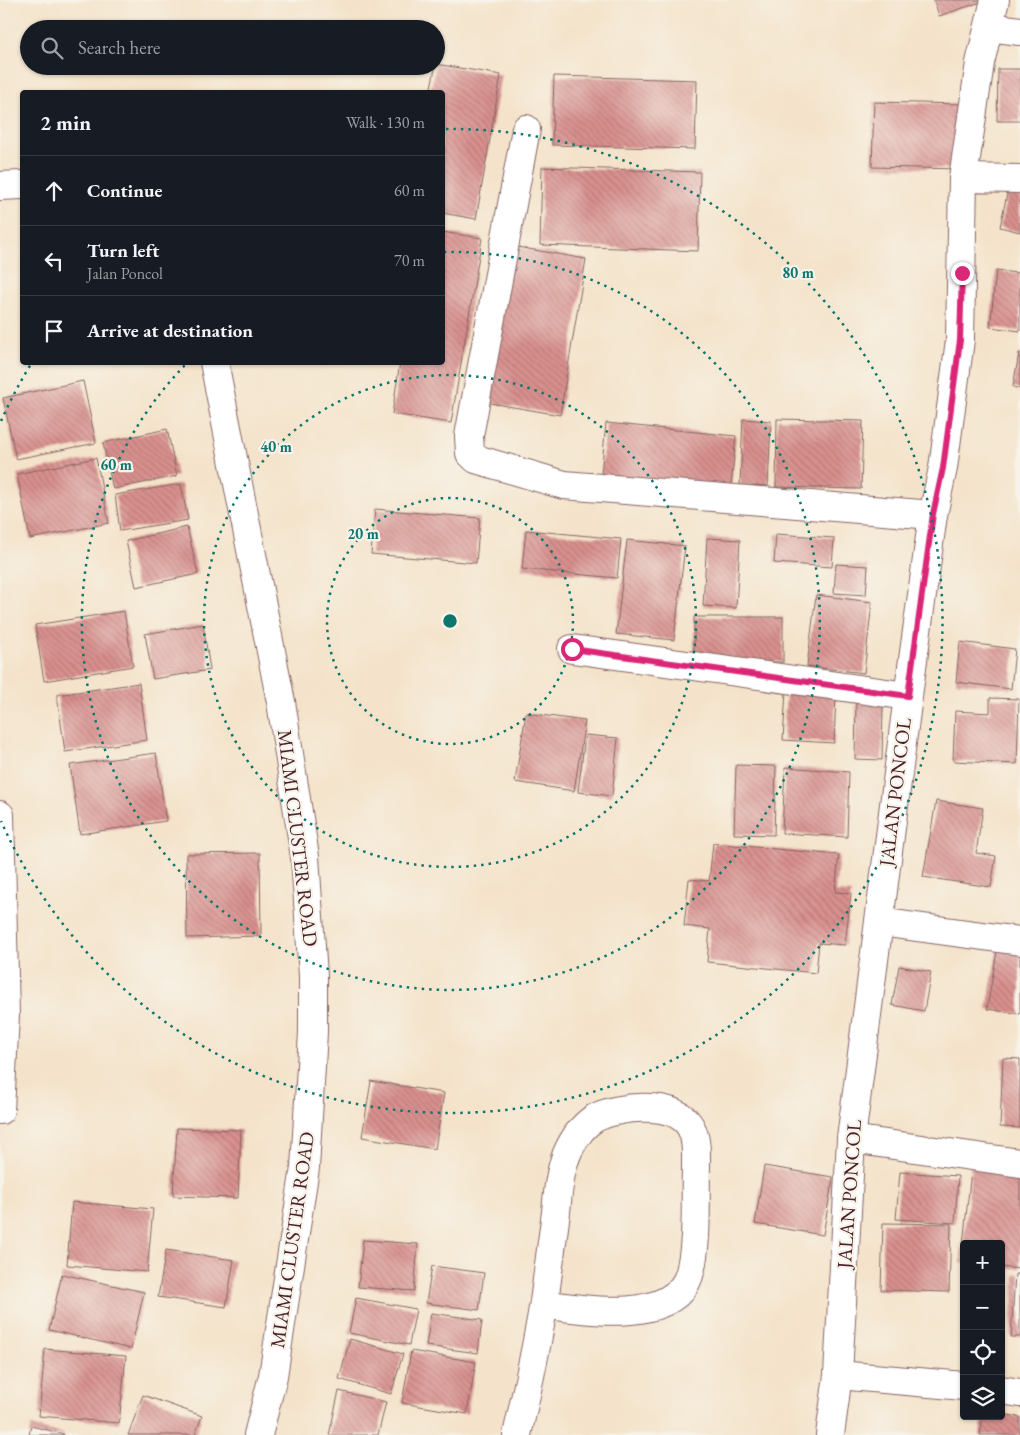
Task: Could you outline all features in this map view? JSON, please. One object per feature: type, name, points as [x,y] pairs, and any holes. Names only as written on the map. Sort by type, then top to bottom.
[{"type":"street","name":"JALAN PONCOL","points":[[830,1435],[838,1375],[851,1139],[908,696],[933,514],[943,468],[960,340],[963,178],[980,63],[995,0]]},
{"type":"street","points":[[989,27],[1020,31]]},
{"type":"street","points":[[526,129],[469,436],[470,453],[476,459],[564,485],[933,514]]},
{"type":"street","points":[[963,178],[1020,179]]},
{"type":"street","points":[[0,186],[20,185]]},
{"type":"street","name":"MIAMI CLUSTER ROAD","points":[[215,365],[282,712],[305,857],[314,976],[314,1032],[305,1168],[273,1376],[258,1435]]},
{"type":"street","points":[[572,649],[908,696]]},
{"type":"street","points":[[0,816],[3,1015],[0,1110]]},
{"type":"street","points":[[878,922],[1020,941]]},
{"type":"street","points":[[518,1435],[544,1304],[560,1182],[569,1150],[580,1130],[594,1119],[612,1111],[629,1108],[668,1111],[679,1115],[689,1126],[695,1141],[696,1163],[693,1239],[689,1274],[678,1291],[663,1303],[626,1310],[600,1312],[544,1304]]},
{"type":"street","points":[[851,1139],[1020,1162]]},
{"type":"street","points":[[838,1375],[960,1386]]},
{"type":"street","points":[[1005,1391],[1020,1393]]},
{"type":"building","points":[[934,0],[981,0],[981,2],[939,16]]},
{"type":"building","points":[[445,66],[501,75],[476,219],[445,214],[445,90],[430,90],[434,75],[445,75]]},
{"type":"building","points":[[998,69],[1020,69],[1020,121],[997,121]]},
{"type":"building","points":[[554,76],[697,80],[695,149],[552,145]]},
{"type":"building","points":[[874,102],[962,104],[961,169],[872,167]]},
{"type":"building","points":[[542,167],[700,172],[698,251],[540,245]]},
{"type":"building","points":[[1010,180],[1020,183],[1020,232],[1000,227]]},
{"type":"building","points":[[445,232],[482,238],[451,423],[392,414],[400,365],[445,365]]},
{"type":"building","points":[[511,246],[586,259],[560,415],[484,402]]},
{"type":"building","points":[[996,271],[1020,273],[1020,331],[990,327]]},
{"type":"building","points":[[1020,353],[1020,389],[1013,387]]},
{"type":"building","points":[[83,381],[96,443],[16,459],[3,398]]},
{"type":"building","points":[[743,419],[771,421],[768,486],[740,485]]},
{"type":"building","points":[[777,419],[863,421],[861,489],[776,487]]},
{"type":"building","points":[[606,423],[736,436],[731,487],[601,475]]},
{"type":"building","points":[[167,429],[177,476],[113,489],[103,443]]},
{"type":"building","points":[[96,458],[109,523],[30,539],[17,474]]},
{"type":"building","points":[[181,484],[188,520],[120,531],[115,495]]},
{"type":"building","points":[[375,509],[480,518],[476,563],[371,554]]},
{"type":"building","points":[[187,527],[198,574],[136,587],[126,541]]},
{"type":"building","points":[[526,530],[621,539],[617,578],[522,569]]},
{"type":"building","points":[[776,534],[834,538],[832,567],[774,563]]},
{"type":"building","points":[[707,538],[740,540],[736,608],[703,606]]},
{"type":"building","points":[[627,540],[685,546],[674,640],[616,634]]},
{"type":"building","points":[[836,564],[868,566],[866,595],[834,593]]},
{"type":"building","points":[[816,595],[872,602],[864,673],[807,666]]},
{"type":"building","points":[[124,611],[133,666],[44,681],[35,625]]},
{"type":"building","points":[[694,617],[783,617],[783,662],[694,662]]},
{"type":"building","points":[[203,624],[210,670],[153,679],[145,634]]},
{"type":"building","points":[[960,642],[1015,649],[1011,689],[956,682]]},
{"type":"building","points":[[139,683],[147,740],[65,752],[57,695]]},
{"type":"building","points":[[786,691],[836,694],[834,743],[783,740]]},
{"type":"building","points":[[990,698],[1019,699],[1017,764],[953,761],[955,711],[990,713]]},
{"type":"building","points":[[856,702],[883,702],[882,760],[855,759]]},
{"type":"building","points":[[526,713],[585,721],[574,791],[515,782]]},
{"type":"building","points":[[585,735],[618,738],[612,796],[578,792]]},
{"type":"building","points":[[156,753],[166,821],[80,834],[70,765]]},
{"type":"building","points":[[736,765],[776,766],[774,835],[734,834]]},
{"type":"building","points":[[785,767],[849,772],[847,837],[782,833]]},
{"type":"building","points":[[936,801],[983,808],[976,853],[996,856],[991,887],[923,877]]},
{"type":"building","points":[[713,843],[839,855],[835,892],[851,893],[845,945],[819,943],[816,973],[707,962],[710,929],[684,926],[689,879],[709,881]]},
{"type":"building","points":[[260,853],[261,936],[187,938],[186,854]]},
{"type":"building","points":[[998,945],[1020,948],[1020,1014],[987,1009]]},
{"type":"building","points":[[899,966],[931,972],[924,1011],[892,1005]]},
{"type":"building","points":[[1003,1058],[1020,1059],[1020,1128],[1000,1127]]},
{"type":"building","points":[[371,1081],[444,1093],[435,1149],[362,1137]]},
{"type":"building","points":[[177,1128],[241,1130],[238,1198],[173,1196]]},
{"type":"building","points":[[972,1162],[1020,1167],[1020,1269],[1005,1267],[1005,1240],[963,1240]]},
{"type":"building","points":[[764,1166],[833,1177],[823,1235],[755,1224]]},
{"type":"building","points":[[900,1172],[958,1176],[955,1223],[896,1219]]},
{"type":"building","points":[[72,1202],[153,1209],[147,1272],[67,1265]]},
{"type":"building","points":[[883,1223],[951,1224],[949,1292],[881,1290]]},
{"type":"building","points":[[363,1240],[418,1244],[414,1291],[358,1287]]},
{"type":"building","points":[[166,1250],[234,1260],[226,1307],[158,1297]]},
{"type":"building","points":[[432,1266],[484,1273],[479,1310],[426,1303]]},
{"type":"building","points":[[62,1274],[144,1292],[131,1349],[49,1330]]},
{"type":"building","points":[[1015,1274],[1020,1274],[1020,1337],[1011,1337]]},
{"type":"building","points":[[356,1298],[416,1309],[409,1345],[349,1333]]},
{"type":"building","points":[[431,1313],[482,1320],[478,1353],[426,1346]]},
{"type":"building","points":[[350,1339],[403,1354],[391,1394],[339,1379]]},
{"type":"building","points":[[45,1349],[126,1356],[119,1423],[39,1416]]},
{"type":"building","points":[[411,1351],[476,1362],[467,1414],[402,1403]]},
{"type":"building","points":[[339,1391],[386,1402],[378,1435],[329,1435]]},
{"type":"building","points":[[143,1395],[202,1416],[195,1435],[128,1435]]},
{"type":"building","points":[[1005,1415],[1020,1417],[1020,1435],[980,1435],[982,1420],[1005,1420]]},
{"type":"building","points":[[31,1426],[64,1434],[64,1435],[29,1435]]},
{"type":"route","points":[[572,649],[908,696],[933,514],[943,468],[960,340],[962,273]]}]
